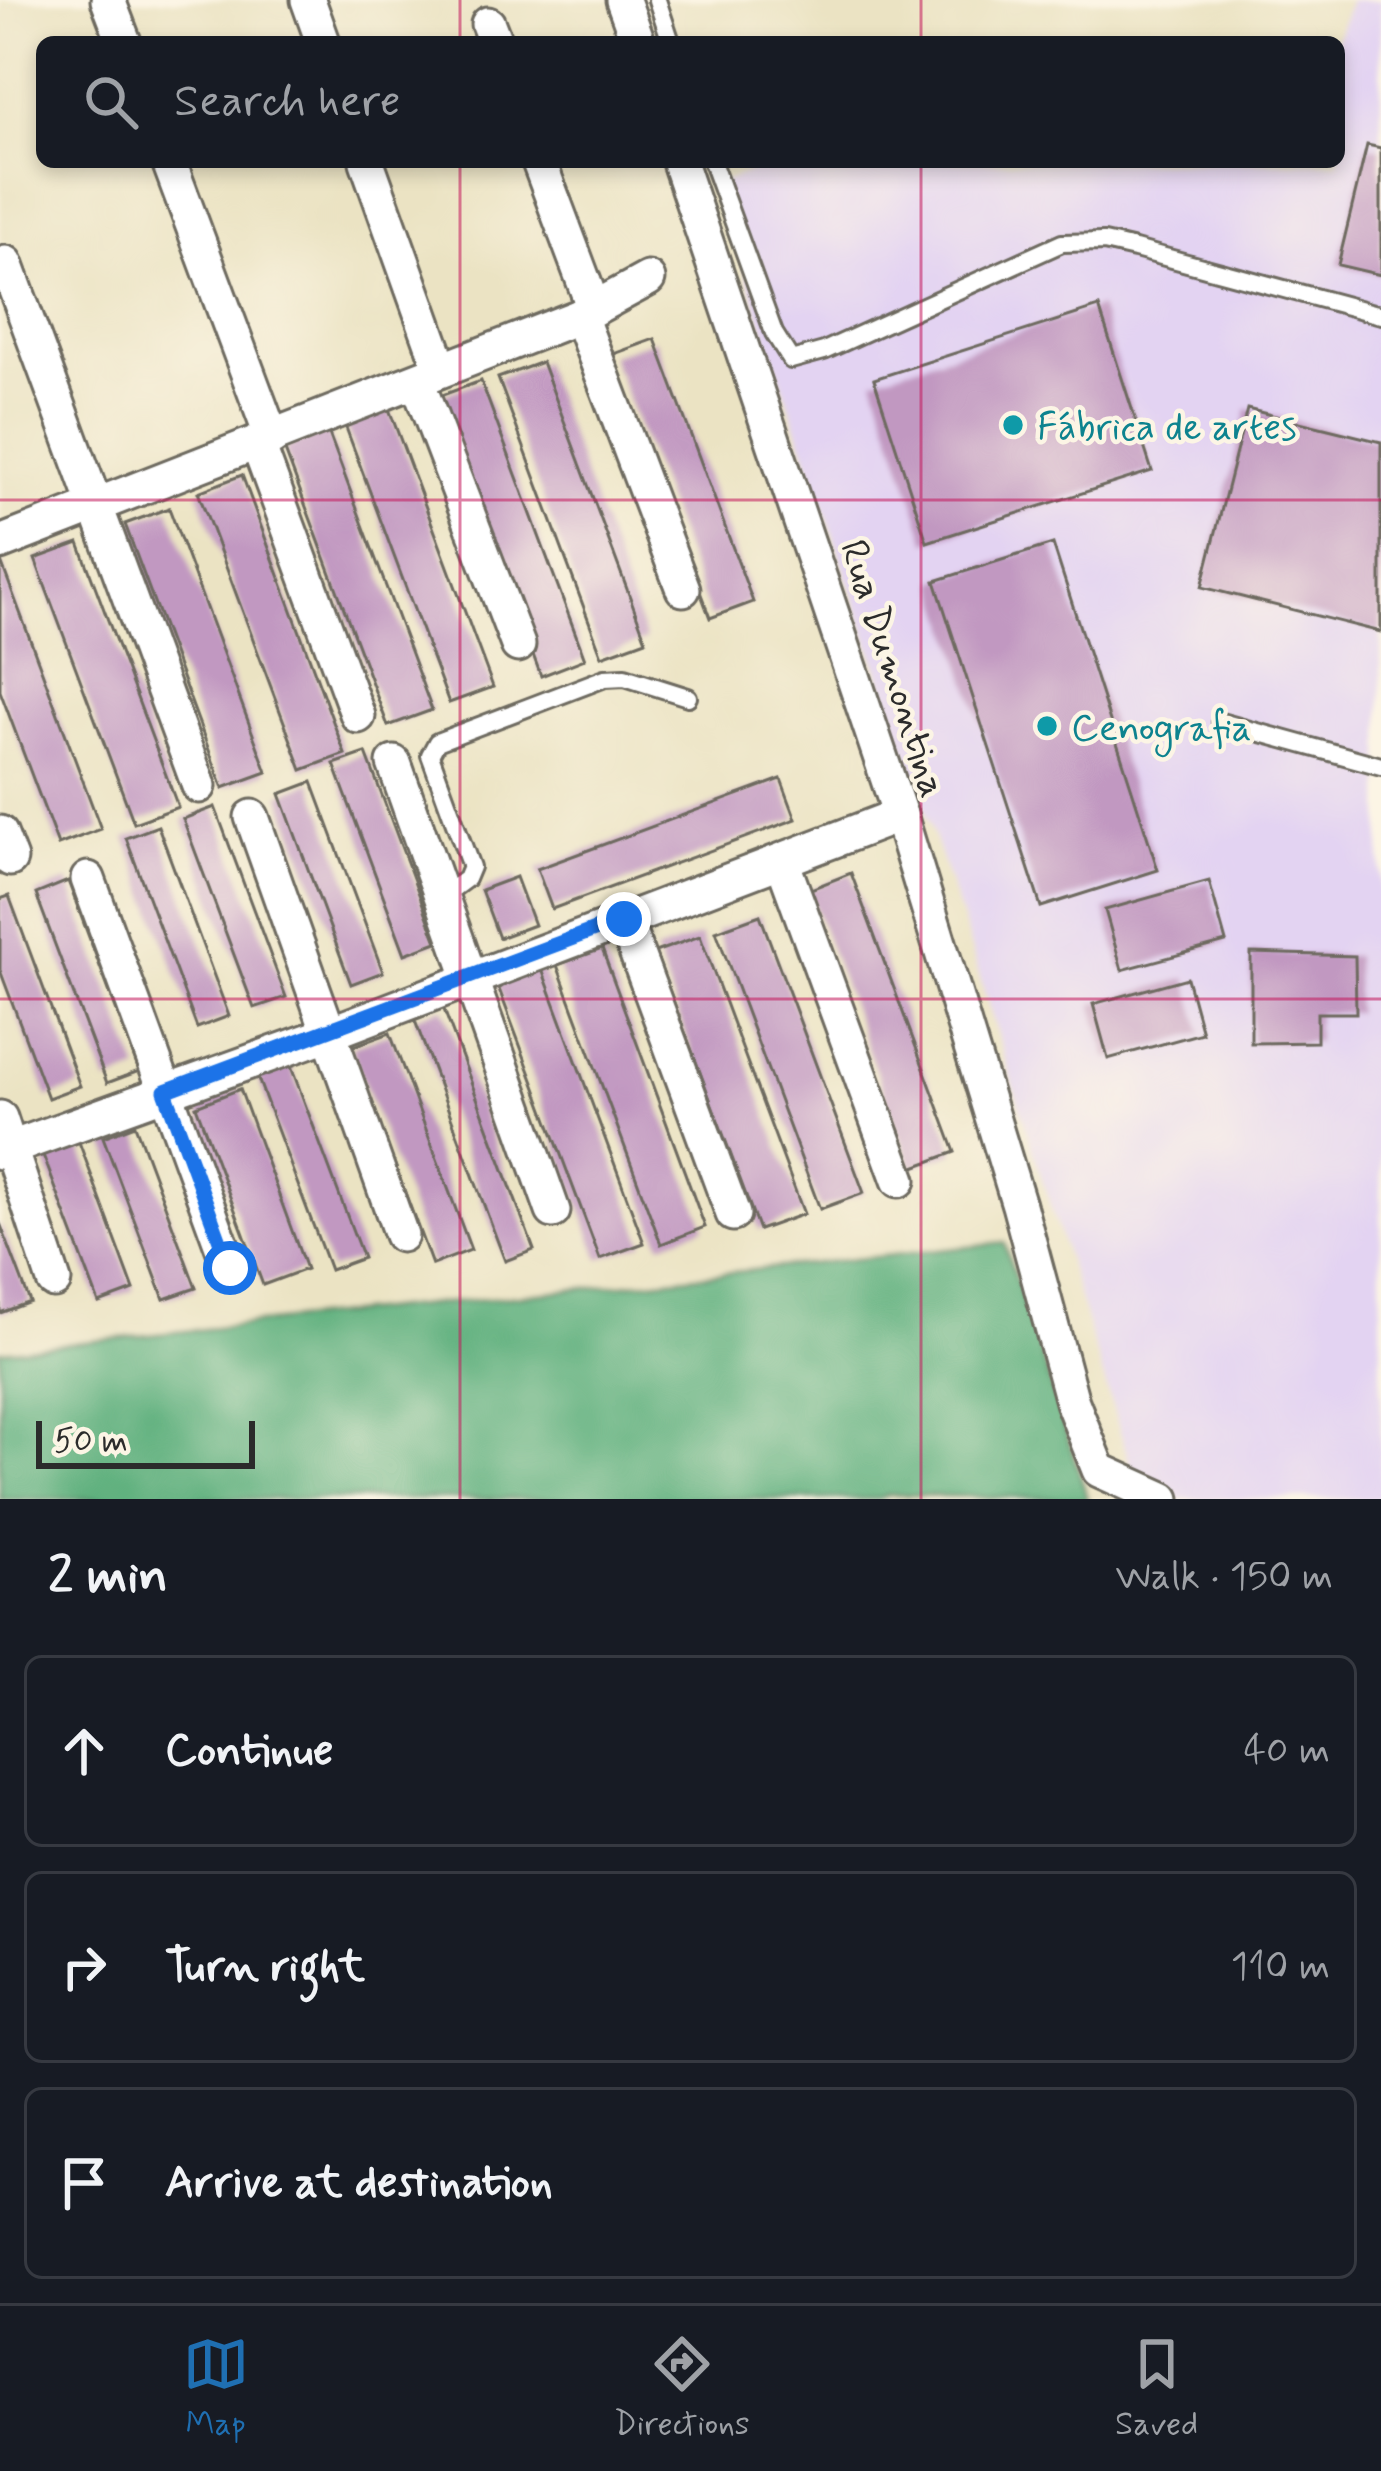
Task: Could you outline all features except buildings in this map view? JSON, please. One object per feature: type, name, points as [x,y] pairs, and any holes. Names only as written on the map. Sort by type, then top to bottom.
[{"type":"street","points":[[108,0],[122,36]]},
{"type":"street","points":[[308,0],[321,36]]},
{"type":"street","points":[[623,0],[636,36]]},
{"type":"street","points":[[171,168],[358,716]]},
{"type":"street","points":[[369,168],[429,375],[518,645]]},
{"type":"street","points":[[541,168],[683,589]]},
{"type":"street","name":"Rua Dumontina","points":[[681,168],[900,814],[1018,1204],[1072,1402],[1099,1470],[1163,1499]]},
{"type":"street","points":[[6,262],[199,786]]},
{"type":"street","points":[[0,543],[429,375],[586,311],[648,279]]},
{"type":"street","points":[[394,763],[553,1211]]},
{"type":"street","points":[[54,1281],[4,1139],[165,1091],[329,1033],[900,814]]},
{"type":"street","points":[[252,817],[401,1235]]},
{"type":"street","points":[[782,860],[899,1180]]},
{"type":"street","points":[[88,879],[230,1268]]},
{"type":"street","points":[[624,919],[733,1214]]},
{"type":"lane","points":[[657,0],[669,36]]},
{"type":"lane","points":[[714,168],[774,333],[791,360],[824,351],[1063,243],[1120,245],[1381,315]]},
{"type":"lane","points":[[442,896],[466,879],[471,867],[430,754],[436,742],[605,678],[625,677],[688,698]]},
{"type":"lane","points":[[1221,722],[1381,766]]},
{"type":"shaded area","points":[[1350,0],[1381,0],[1381,1499],[1141,1499],[966,932],[716,185],[760,168],[1345,168],[1345,36],[1338,36]]},
{"type":"green space","points":[[1004,1243],[1088,1499],[889,1495],[878,1499],[0,1499],[0,1351]]},
{"type":"place","name":"Fábrica de artes","points":[[1013,425]]},
{"type":"place","name":"Cenografia","points":[[1047,726]]},
{"type":"route","points":[[230,1268],[165,1091],[624,919]]}]
